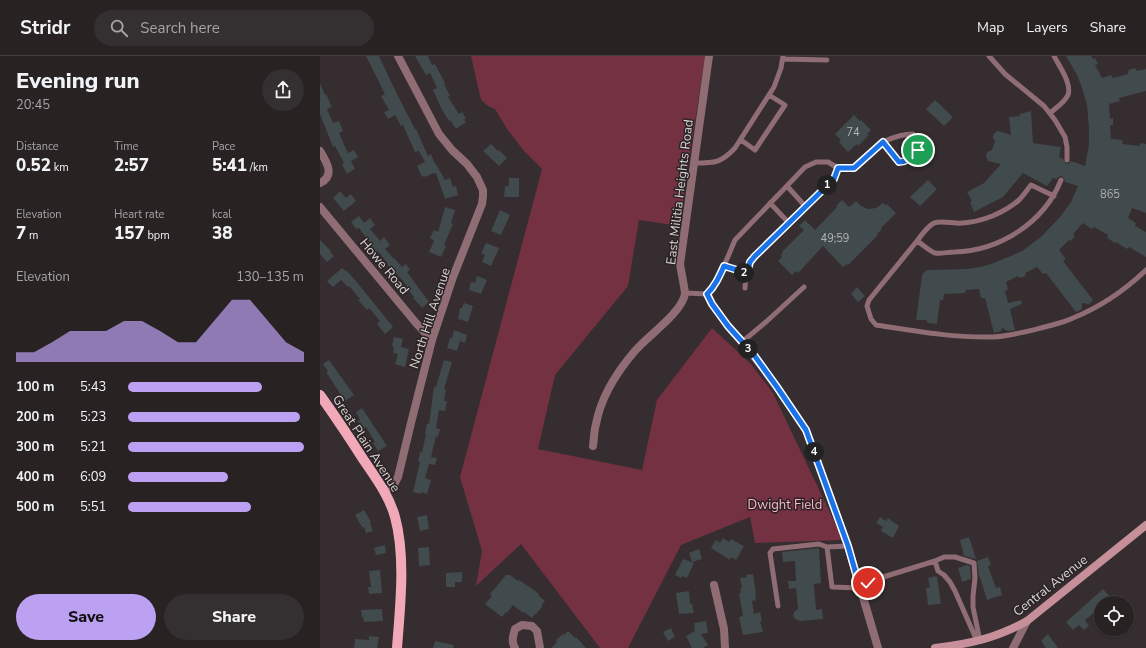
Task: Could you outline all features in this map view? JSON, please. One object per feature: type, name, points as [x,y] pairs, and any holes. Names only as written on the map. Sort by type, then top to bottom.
[{"type":"main road","name":"Great Plain Avenue","points":[[320,395],[384,491],[395,516],[399,532],[401,565],[401,601],[397,648]]},
{"type":"main road","name":"Central Avenue","points":[[936,648],[962,646],[979,641],[1006,632],[1027,621],[1050,604],[1100,561],[1146,525]]},
{"type":"street","name":"North Hill Avenue","points":[[384,491],[394,485],[398,477],[410,423],[432,340],[453,277],[484,196],[477,177],[439,134],[398,56]]},
{"type":"street","name":"East Militia Heights Road","points":[[685,293],[680,264],[709,56]]},
{"type":"street","points":[[320,151],[328,166],[328,174],[324,181],[320,183]]},
{"type":"street","name":"Howe Road","points":[[320,207],[416,323],[432,340]]},
{"type":"street","points":[[593,446],[596,423],[605,397],[615,378],[635,351],[682,303],[685,293]]},
{"type":"street","points":[[707,294],[712,304],[728,326],[754,355],[806,430],[848,546],[878,648]]},
{"type":"street","points":[[714,584],[724,629],[725,648]]},
{"type":"street","points":[[1013,648],[1027,621]]},
{"type":"street","points":[[515,648],[512,644],[513,635],[515,629],[522,625],[532,626],[537,631],[540,648]]},
{"type":"lane","points":[[989,56],[1005,74],[1044,106],[1050,113],[1064,137],[1067,147],[1067,160]]},
{"type":"lane","points":[[1050,113],[1064,101],[1068,94],[1066,76],[1054,56]]},
{"type":"lane","points":[[695,163],[716,162],[723,159],[735,148],[778,79],[783,58],[827,60]]},
{"type":"lane","points":[[740,140],[755,150],[785,105],[769,95]]},
{"type":"lane","points":[[685,293],[707,294],[716,284],[736,240],[805,167],[816,162],[828,162],[838,168],[854,168],[883,142],[904,134],[913,134],[917,137],[918,150],[904,162],[899,162],[883,142]]},
{"type":"lane","points":[[745,288],[745,278],[750,262],[788,222],[834,179],[838,168]]},
{"type":"lane","points":[[917,241],[935,253],[961,252],[997,244],[1032,222],[1046,208],[1054,196],[1061,180]]},
{"type":"lane","points":[[1054,196],[1031,185],[1020,199],[996,214],[978,221],[961,223],[936,222],[929,226],[869,300],[867,306],[871,320],[876,325],[927,333],[994,337],[1018,334],[1072,319],[1107,301],[1146,270]]},
{"type":"lane","points":[[787,186],[805,206]]},
{"type":"lane","points":[[770,203],[788,222]]},
{"type":"lane","points":[[724,266],[747,273]]},
{"type":"lane","points":[[742,342],[804,287]]},
{"type":"lane","points":[[778,606],[770,553],[773,549],[820,544],[827,547],[848,546]]},
{"type":"lane","points":[[827,547],[832,587],[860,588],[880,578],[944,557],[955,557],[974,563],[975,578],[973,596],[979,641]]},
{"type":"lane","points":[[935,561],[938,571],[950,582],[955,591],[979,641]]},
{"type":"green space","name":"Dwight Field","points":[[471,56],[705,56],[679,226],[639,220],[628,286],[555,375],[538,449],[642,470],[657,400],[712,328],[751,364],[773,393],[842,540],[755,543],[750,517],[681,545],[628,648],[600,648],[521,544],[476,586],[482,551],[460,477],[542,169],[524,151],[507,129],[495,109],[488,106],[481,100]]},
{"type":"building","points":[[366,56],[379,56],[428,156],[431,154],[435,164],[445,180],[450,178],[453,187],[456,186],[458,195],[445,199],[436,173],[422,177],[417,166],[425,162],[419,151],[415,152],[403,125],[401,126],[395,115],[388,119],[384,112],[389,110],[381,96],[385,94]]},
{"type":"building","points":[[415,56],[428,56],[432,65],[435,64],[445,83],[444,84],[450,96],[448,97],[459,114],[462,112],[466,118],[464,120],[466,122],[456,129],[442,110],[433,90],[437,88],[430,73],[426,75]]},
{"type":"building","points":[[1066,56],[1091,56],[1093,59],[1095,58],[1098,64],[1095,65],[1102,78],[1111,75],[1113,78],[1128,74],[1129,70],[1135,68],[1137,71],[1146,69],[1146,91],[1119,98],[1120,101],[1109,104],[1110,119],[1113,118],[1113,125],[1110,125],[1111,139],[1122,140],[1123,144],[1139,146],[1141,143],[1146,144],[1146,213],[1132,208],[1128,218],[1136,223],[1135,226],[1146,232],[1146,257],[1129,247],[1127,249],[1116,242],[1115,243],[1107,238],[1108,235],[1094,227],[1092,229],[1083,223],[1073,234],[1075,236],[1071,241],[1069,240],[1059,250],[1066,259],[1063,261],[1093,300],[1089,304],[1082,303],[1082,309],[1079,311],[1076,312],[1046,273],[1043,274],[1037,267],[1025,273],[1026,276],[1020,278],[1018,276],[1006,282],[1008,290],[1005,291],[1008,303],[1021,300],[1022,304],[1010,309],[1015,330],[1008,331],[1002,328],[1001,331],[994,333],[985,298],[981,298],[979,289],[966,290],[965,293],[944,294],[943,300],[940,300],[937,324],[928,323],[926,320],[916,320],[922,276],[924,272],[928,270],[967,269],[980,267],[1022,251],[1041,237],[1060,217],[1071,202],[1078,186],[1065,182],[1064,178],[1061,176],[1057,179],[1053,178],[1047,186],[1023,173],[1003,197],[974,212],[970,202],[972,201],[967,192],[984,183],[1001,164],[988,161],[986,156],[987,152],[992,150],[995,141],[993,138],[994,133],[998,131],[1011,135],[1009,117],[1020,116],[1020,114],[1031,111],[1033,143],[1061,147],[1059,157],[1063,159],[1065,163],[1069,164],[1071,161],[1085,166],[1089,144],[1087,105],[1077,75]]},
{"type":"building","points":[[320,83],[332,107],[327,109],[333,123],[339,121],[343,131],[339,133],[348,153],[354,150],[358,157],[351,161],[355,169],[347,174],[342,164],[344,163],[335,146],[333,147],[320,114]]},
{"type":"building","points":[[935,100],[953,117],[944,126],[926,109]]},
{"type":"building","points":[[854,115],[871,130],[867,134],[869,135],[858,146],[857,144],[848,152],[839,142],[841,140],[835,134]]},
{"type":"building","points":[[491,144],[507,158],[499,166],[483,151]]},
{"type":"building","points":[[509,178],[519,178],[519,197],[504,197],[505,186],[509,186]]},
{"type":"building","points":[[928,180],[937,189],[920,206],[910,197]]},
{"type":"building","points":[[340,191],[346,198],[351,194],[356,201],[344,211],[333,198]]},
{"type":"building","points":[[842,200],[849,207],[856,201],[861,206],[868,209],[876,208],[883,203],[886,206],[887,204],[896,213],[881,228],[882,229],[877,234],[878,235],[848,265],[847,264],[843,267],[823,246],[798,273],[796,271],[792,275],[778,261],[782,257],[782,252],[804,230],[799,226],[805,220],[815,230]]},
{"type":"building","points":[[445,207],[455,210],[451,223],[453,224],[444,245],[446,246],[441,257],[429,252],[434,241],[430,238],[434,230],[438,232]]},
{"type":"building","points":[[500,210],[510,215],[501,235],[491,231]]},
{"type":"building","points":[[359,216],[364,223],[370,218],[375,225],[370,229],[380,241],[384,237],[390,245],[385,249],[402,267],[406,264],[410,270],[407,272],[429,302],[422,308],[413,298],[414,297],[406,287],[407,286],[396,273],[395,274],[378,251],[377,253],[369,244],[370,243],[359,228],[356,229],[351,222]]},
{"type":"building","points":[[320,240],[334,256],[327,262],[320,254]]},
{"type":"building","points":[[486,243],[499,248],[491,266],[482,262],[485,255],[481,253]]},
{"type":"building","points":[[342,268],[345,271],[346,270],[356,281],[393,327],[385,334],[377,324],[380,321],[369,308],[367,310],[358,300],[360,299],[349,286],[348,287],[341,280],[333,287],[327,281]]},
{"type":"building","points":[[477,276],[487,280],[481,294],[469,290],[471,282],[475,283]]},
{"type":"building","points":[[857,287],[865,296],[858,302],[851,294]]},
{"type":"building","points":[[464,303],[473,306],[468,322],[458,319],[460,308],[462,308]]},
{"type":"building","points":[[454,330],[467,335],[465,343],[460,341],[457,351],[447,348]]},
{"type":"building","points":[[394,337],[403,339],[401,347],[409,349],[405,367],[395,364],[398,354],[393,353],[394,347],[392,346]]},
{"type":"building","points":[[329,360],[354,395],[345,401],[326,372],[328,371],[323,364]]},
{"type":"building","points":[[444,360],[452,362],[444,389],[446,389],[444,401],[447,401],[445,411],[439,410],[436,428],[440,429],[438,437],[436,436],[431,457],[437,458],[435,465],[429,464],[425,478],[431,480],[427,494],[421,492],[421,494],[413,492],[420,462],[418,462],[420,452],[422,452],[427,423],[429,424],[434,387],[436,387]]},
{"type":"building","points":[[362,408],[387,446],[378,451],[373,443],[375,442],[366,427],[363,429],[358,421],[360,420],[356,412]]},
{"type":"building","points":[[364,510],[371,522],[373,531],[366,533],[364,527],[362,527],[355,515]]},
{"type":"building","points":[[427,515],[429,529],[420,531],[417,517]]},
{"type":"building","points":[[880,517],[886,521],[888,518],[899,526],[893,538],[881,531],[883,527],[876,523]]},
{"type":"building","points":[[969,537],[976,559],[964,556],[960,540]]},
{"type":"building","points":[[723,538],[729,542],[731,539],[744,546],[736,560],[731,557],[730,560],[711,548],[716,540],[720,543]]},
{"type":"building","points":[[385,545],[386,553],[376,555],[374,548]]},
{"type":"building","points":[[429,547],[430,565],[419,566],[418,548]]},
{"type":"building","points":[[819,548],[821,583],[814,584],[816,610],[822,609],[823,619],[800,621],[795,619],[793,616],[794,612],[798,609],[796,588],[789,589],[788,581],[796,581],[795,561],[783,562],[782,552]]},
{"type":"building","points":[[699,549],[702,559],[692,562],[689,553]]},
{"type":"building","points":[[988,557],[991,565],[988,566],[996,588],[1000,587],[1002,595],[987,600],[979,577],[977,561]]},
{"type":"building","points":[[683,559],[694,563],[687,578],[682,576],[681,578],[675,575]]},
{"type":"building","points":[[967,565],[970,566],[971,579],[962,582],[958,568]]},
{"type":"building","points":[[380,570],[382,593],[369,594],[368,587],[371,587],[369,571]]},
{"type":"building","points":[[462,572],[462,582],[455,582],[455,587],[446,587],[446,573]]},
{"type":"building","points":[[753,574],[756,593],[756,600],[752,601],[754,614],[760,612],[762,621],[760,622],[763,632],[743,635],[739,617],[743,616],[739,594],[741,593],[740,589],[742,588],[740,578]]},
{"type":"building","points":[[506,575],[510,575],[531,588],[545,601],[541,606],[543,606],[532,618],[513,605],[502,617],[485,604],[492,596],[490,594]]},
{"type":"building","points":[[937,576],[941,604],[928,605],[926,588],[930,587],[928,578]]},
{"type":"building","points":[[1103,589],[1109,596],[1095,596]]},
{"type":"building","points":[[689,591],[690,604],[692,604],[694,613],[679,614],[676,593]]},
{"type":"building","points":[[1094,597],[1094,613],[1085,620],[1089,626],[1084,630],[1079,625],[1073,630],[1066,622]]},
{"type":"building","points":[[382,609],[383,621],[364,622],[361,610]]},
{"type":"building","points":[[706,621],[708,633],[701,634],[708,645],[703,648],[692,648],[686,636],[695,631],[694,623]]},
{"type":"building","points":[[671,628],[675,637],[668,641],[663,632]]},
{"type":"building","points":[[568,631],[586,648],[551,648],[557,642],[556,640]]},
{"type":"building","points":[[1048,634],[1058,648],[1046,648],[1041,641]]},
{"type":"building","points":[[369,636],[379,637],[377,648],[354,648],[355,639],[369,640]]},
{"type":"building","points":[[435,641],[454,645],[453,648],[433,648]]},
{"type":"route","points":[[868,583],[860,588],[848,546],[806,430],[754,355],[728,326],[712,304],[707,294],[718,280],[724,266],[747,273],[750,262],[755,256],[834,179],[838,168],[854,168],[883,142],[899,162],[904,162],[918,150]]}]
